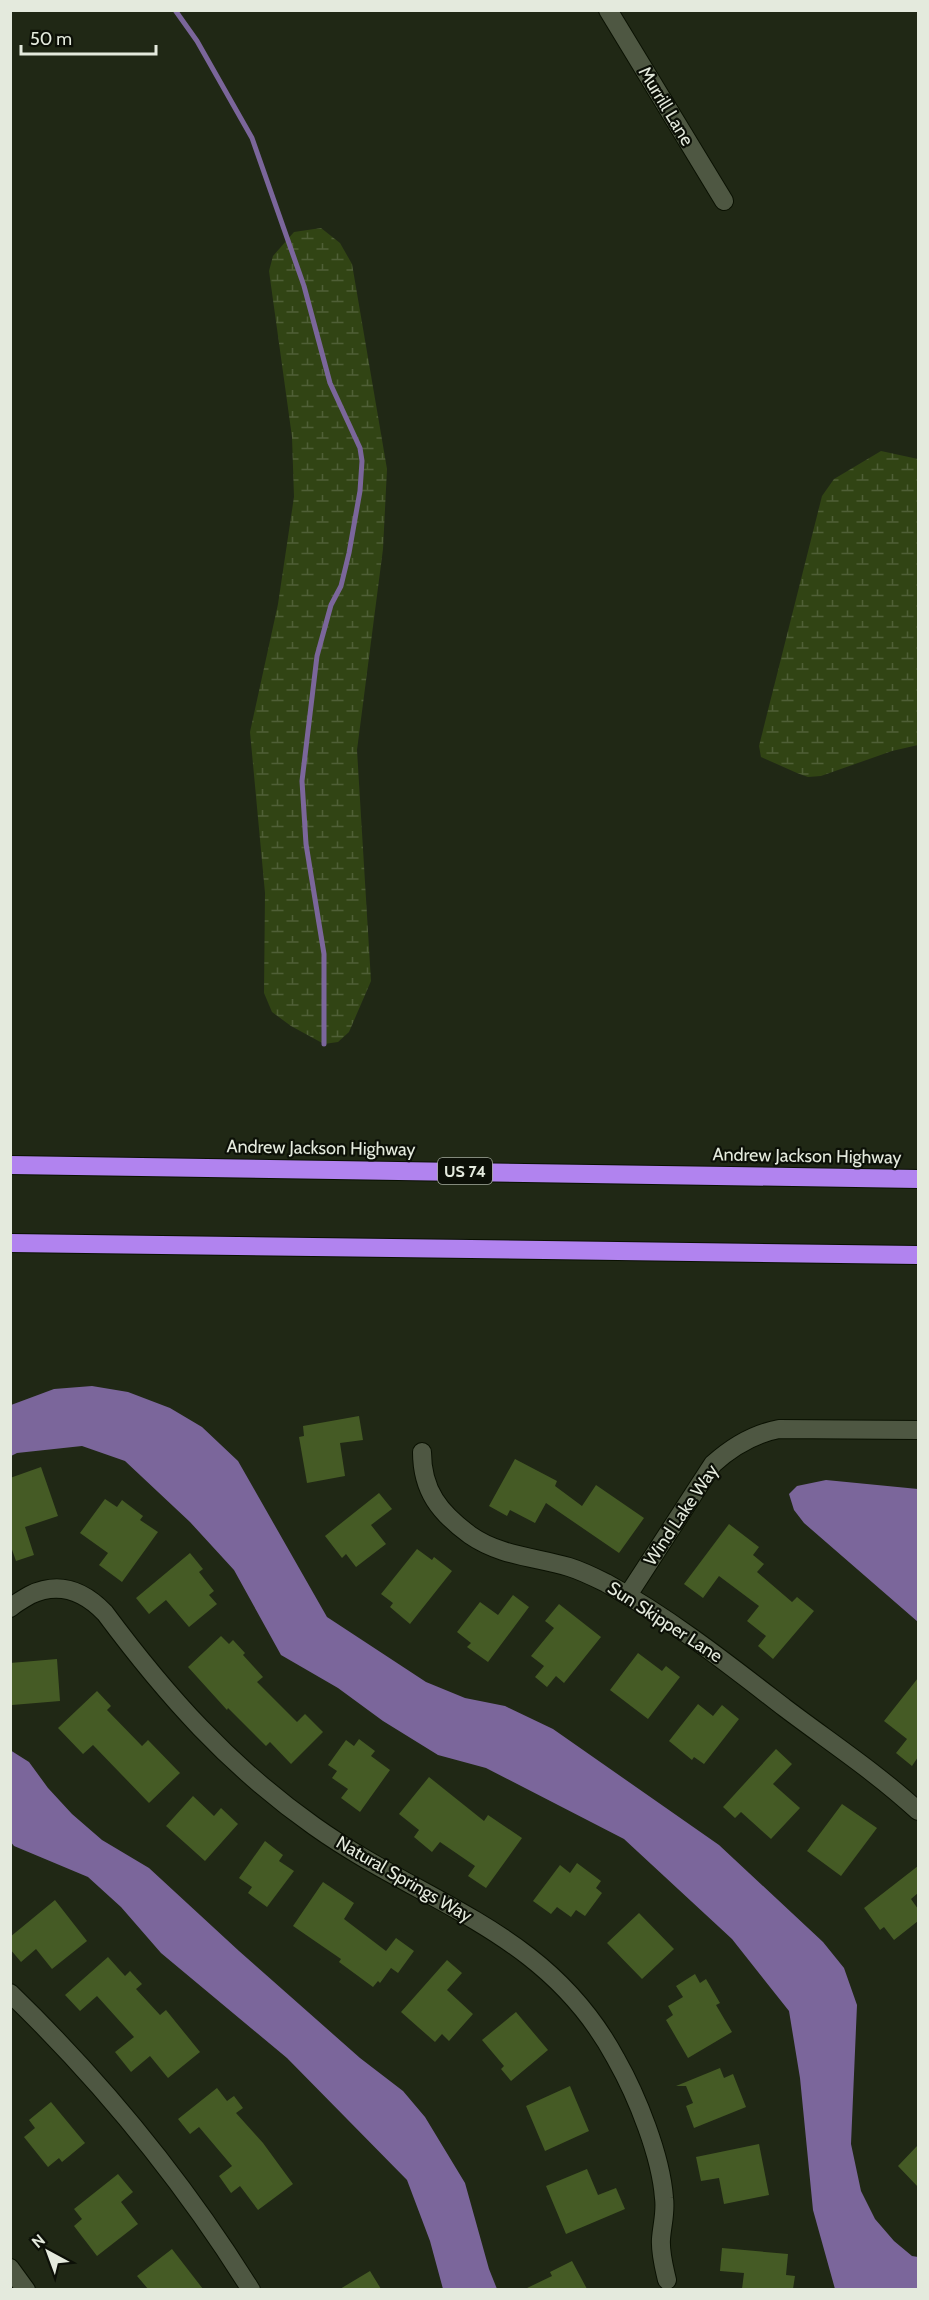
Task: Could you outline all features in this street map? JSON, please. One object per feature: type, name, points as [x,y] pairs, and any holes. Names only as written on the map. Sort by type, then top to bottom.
[{"type":"highway","name":"Andrew Jackson Highway","points":[[10,1165],[918,1179]]},
{"type":"highway","points":[[10,1242],[918,1255]]},
{"type":"street","name":"Murrill Lane","points":[[608,10],[724,201]]},
{"type":"street","name":"Wind Lake Way","points":[[628,1595],[713,1464],[746,1440],[762,1432],[779,1429],[918,1430]]},
{"type":"street","name":"Sun Skipper Lane","points":[[422,1452],[422,1467],[430,1493],[441,1508],[472,1536],[505,1552],[585,1573],[628,1595],[736,1669],[892,1788],[918,1811]]},
{"type":"street","name":"Natural Springs Way","points":[[10,1608],[40,1590],[69,1589],[81,1593],[105,1613],[172,1699],[246,1773],[299,1815],[339,1842],[517,1946],[565,1988],[595,2024],[617,2061],[653,2148],[663,2188],[665,2212],[660,2241],[667,2280]]},
{"type":"street","points":[[10,1993],[82,2065],[146,2140],[196,2207],[252,2289]]},
{"type":"street","points":[[10,2268],[26,2289]]},
{"type":"green space","points":[[321,228],[340,243],[352,264],[387,469],[383,549],[357,750],[371,981],[349,1032],[338,1042],[324,1044],[291,1026],[272,1012],[264,993],[265,893],[250,732],[278,604],[294,497],[292,437],[269,271],[273,256],[294,232]]},
{"type":"green space","points":[[881,451],[918,459],[918,745],[892,751],[821,776],[808,777],[761,757],[759,746],[822,496],[834,479]]},
{"type":"shaded area","points":[[92,1386],[128,1392],[170,1408],[202,1427],[238,1461],[327,1617],[426,1682],[465,1698],[505,1706],[553,1729],[719,1845],[823,1942],[844,1968],[857,2005],[851,2144],[861,2191],[875,2219],[894,2241],[912,2256],[918,2257],[918,2289],[835,2289],[813,2210],[800,2078],[789,2011],[732,1939],[624,1839],[486,1768],[438,1755],[383,1721],[338,1688],[281,1655],[234,1570],[190,1522],[125,1461],[82,1446],[17,1453],[11,1456],[11,1405],[54,1389]]},
{"type":"shaded area","points":[[826,1480],[918,1489],[918,1622],[804,1523],[794,1510],[789,1494],[797,1486]]},
{"type":"shaded area","points":[[10,1750],[29,1762],[48,1788],[72,1814],[102,1840],[149,1868],[360,2058],[403,2091],[425,2117],[465,2183],[489,2269],[497,2289],[443,2289],[430,2241],[407,2180],[287,2058],[161,1953],[121,1907],[88,1877],[14,1846],[10,1841]]},
{"type":"building","points":[[359,1416],[363,1440],[340,1443],[345,1476],[307,1483],[299,1437],[304,1436],[303,1426]]},
{"type":"building","points":[[515,1459],[557,1481],[555,1486],[582,1506],[596,1485],[644,1518],[619,1553],[546,1503],[535,1523],[510,1510],[507,1516],[489,1506]]},
{"type":"building","points":[[41,1467],[58,1516],[25,1527],[34,1555],[16,1561],[10,1544],[10,1478]]},
{"type":"building","points":[[379,1493],[392,1509],[371,1525],[386,1544],[356,1567],[346,1554],[342,1558],[325,1536]]},
{"type":"building","points":[[105,1499],[117,1507],[122,1500],[143,1516],[140,1520],[158,1532],[122,1582],[99,1565],[108,1553],[80,1533]]},
{"type":"building","points":[[729,1524],[759,1547],[753,1555],[764,1564],[757,1572],[792,1602],[797,1597],[814,1611],[773,1659],[758,1646],[766,1636],[747,1621],[759,1606],[719,1576],[703,1598],[684,1584]]},
{"type":"building","points":[[417,1549],[432,1560],[434,1557],[452,1571],[410,1624],[390,1607],[393,1603],[381,1594]]},
{"type":"building","points":[[190,1553],[203,1569],[199,1572],[214,1591],[209,1595],[217,1604],[189,1627],[166,1600],[149,1614],[136,1598]]},
{"type":"building","points":[[513,1595],[529,1607],[488,1662],[467,1647],[471,1643],[457,1632],[480,1602],[498,1615]]},
{"type":"building","points":[[559,1604],[601,1637],[564,1683],[556,1676],[547,1687],[535,1677],[544,1666],[531,1656],[554,1628],[545,1621]]},
{"type":"building","points":[[221,1636],[229,1644],[233,1640],[245,1653],[243,1655],[263,1677],[257,1682],[297,1722],[305,1714],[323,1732],[291,1764],[270,1742],[266,1746],[228,1708],[227,1710],[188,1667]]},
{"type":"building","points":[[638,1653],[662,1671],[666,1666],[680,1677],[648,1719],[610,1690]]},
{"type":"building","points":[[57,1659],[60,1701],[12,1705],[10,1663]]},
{"type":"building","points":[[918,1678],[918,1757],[912,1766],[896,1753],[907,1739],[884,1721]]},
{"type":"building","points":[[97,1691],[111,1706],[107,1710],[142,1746],[148,1740],[180,1773],[149,1803],[93,1745],[83,1754],[58,1728]]},
{"type":"building","points":[[698,1704],[713,1716],[722,1705],[739,1719],[704,1764],[694,1757],[692,1760],[669,1741]]},
{"type":"building","points":[[359,1739],[375,1751],[371,1756],[390,1770],[360,1812],[341,1798],[348,1789],[332,1778],[337,1771],[328,1765],[346,1740],[354,1746]]},
{"type":"building","points":[[776,1749],[792,1764],[773,1784],[800,1808],[771,1839],[741,1812],[735,1818],[723,1807]]},
{"type":"building","points":[[429,1777],[484,1821],[488,1815],[522,1838],[486,1888],[468,1876],[475,1866],[440,1842],[432,1852],[414,1837],[419,1830],[399,1814]]},
{"type":"building","points":[[193,1796],[214,1816],[221,1808],[238,1824],[205,1861],[166,1826]]},
{"type":"building","points":[[842,1804],[877,1828],[841,1876],[807,1851]]},
{"type":"building","points":[[265,1841],[283,1855],[279,1861],[294,1871],[267,1907],[248,1893],[252,1887],[239,1878]]},
{"type":"building","points":[[577,1863],[601,1881],[596,1888],[602,1893],[585,1916],[576,1910],[571,1917],[557,1907],[551,1914],[533,1901],[560,1865],[570,1873]]},
{"type":"building","points":[[918,1866],[918,1893],[911,1899],[918,1909],[918,1921],[894,1940],[884,1927],[880,1930],[864,1908]]},
{"type":"building","points":[[323,1882],[354,1903],[344,1919],[386,1951],[396,1938],[414,1951],[398,1973],[391,1968],[380,1983],[378,1981],[373,1987],[339,1962],[341,1959],[293,1926]]},
{"type":"building","points":[[55,1900],[87,1941],[52,1969],[36,1949],[21,1962],[10,1949],[10,1937]]},
{"type":"building","points":[[639,1913],[674,1949],[642,1979],[607,1943]]},
{"type":"building","points":[[108,1957],[125,1976],[130,1971],[142,1984],[136,1989],[160,2015],[166,2010],[200,2052],[168,2078],[150,2056],[131,2072],[115,2052],[134,2037],[97,1996],[80,2011],[65,1995]]},
{"type":"building","points":[[447,1960],[462,1973],[447,1990],[473,2014],[449,2041],[442,2034],[435,2042],[401,2012]]},
{"type":"building","points":[[695,1974],[700,1983],[706,1979],[720,2003],[716,2005],[732,2032],[688,2058],[666,2020],[673,2015],[668,2006],[683,1997],[676,1986]]},
{"type":"building","points":[[516,2012],[548,2050],[511,2081],[501,2069],[504,2066],[482,2040]]},
{"type":"building","points":[[720,2068],[724,2078],[733,2074],[746,2107],[694,2128],[686,2106],[693,2103],[686,2086],[676,2086]]},
{"type":"building","points":[[570,2086],[589,2131],[545,2151],[526,2106]]},
{"type":"building","points":[[217,2088],[227,2101],[234,2096],[243,2108],[236,2113],[263,2143],[293,2184],[258,2210],[240,2186],[231,2193],[219,2176],[232,2166],[199,2127],[190,2134],[178,2119]]},
{"type":"building","points":[[51,2102],[85,2143],[62,2162],[59,2158],[48,2167],[24,2137],[35,2128],[29,2120]]},
{"type":"building","points":[[759,2144],[769,2195],[724,2204],[719,2178],[701,2181],[696,2157]]},
{"type":"building","points":[[918,2145],[918,2187],[898,2166]]},
{"type":"building","points":[[587,2169],[598,2195],[616,2188],[625,2209],[566,2234],[546,2186]]},
{"type":"building","points":[[118,2174],[133,2192],[121,2202],[138,2224],[97,2256],[74,2226],[82,2219],[74,2209]]},
{"type":"building","points":[[722,2248],[788,2254],[786,2275],[795,2276],[793,2289],[742,2289],[744,2273],[720,2271]]},
{"type":"building","points":[[172,2249],[203,2289],[148,2289],[137,2276]]},
{"type":"building","points":[[572,2261],[587,2289],[525,2289],[552,2276],[550,2272]]},
{"type":"building","points":[[370,2271],[381,2289],[340,2289]]},
{"type":"waterway","points":[[175,10],[197,41],[252,138],[304,286],[330,383],[360,448],[362,461],[360,491],[349,553],[341,586],[331,605],[317,656],[302,781],[306,844],[324,954],[324,1044]]}]
